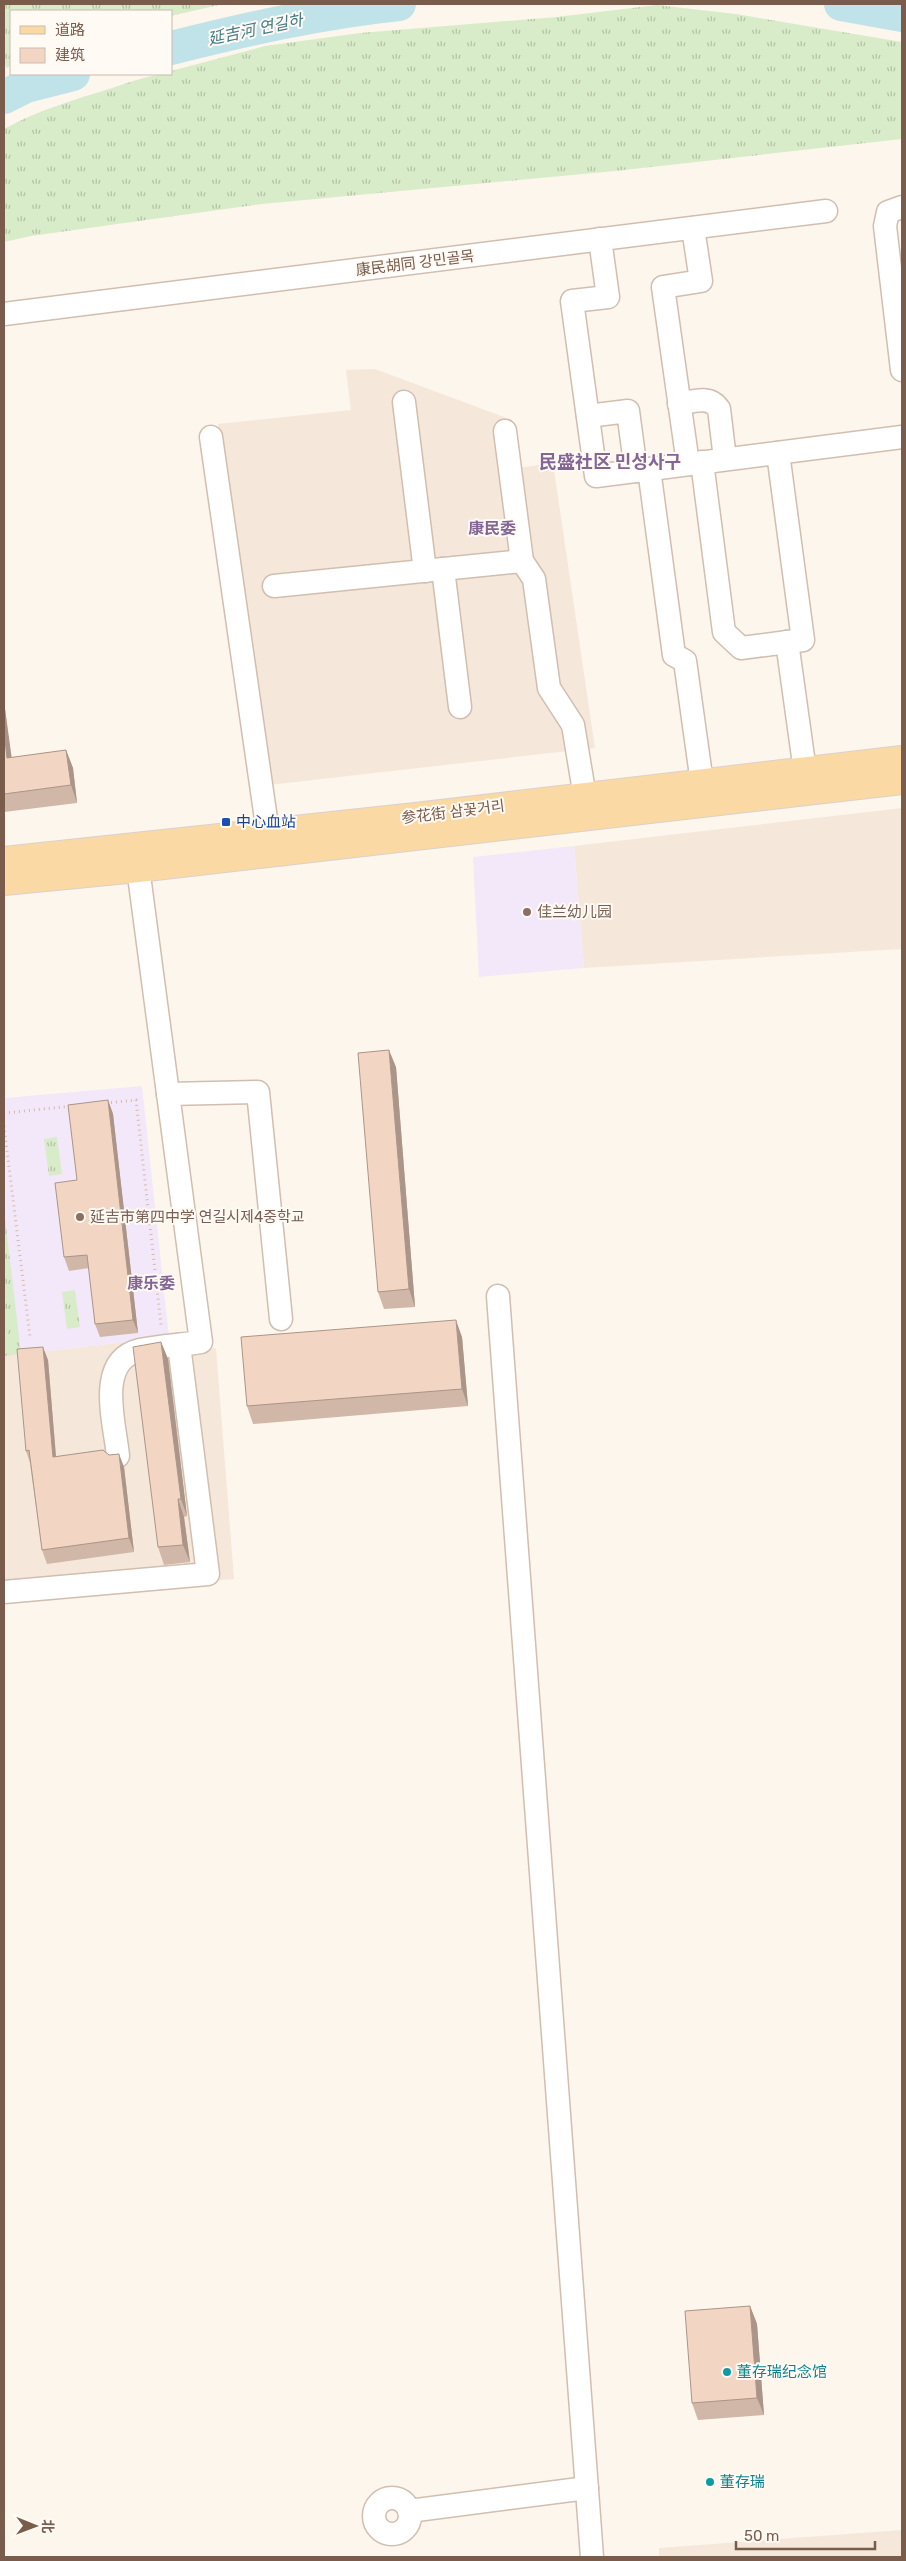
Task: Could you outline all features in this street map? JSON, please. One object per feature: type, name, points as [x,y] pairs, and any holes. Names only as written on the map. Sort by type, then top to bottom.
[{"type":"main road","name":"参花街 삼꽃거리","points":[[4,862],[902,760]]},
{"type":"main road","name":"参花街 삼꽃거리","points":[[4,881],[138,868],[902,780]]},
{"type":"street","points":[[902,206],[888,212],[886,226],[902,370]]},
{"type":"street","name":"康民胡同 강민골목","points":[[4,314],[826,211]]},
{"type":"street","points":[[693,228],[701,281],[663,287],[679,404],[695,463],[724,632],[741,648],[803,640],[778,453]]},
{"type":"street","points":[[600,239],[608,297],[572,302],[596,476],[902,437]]},
{"type":"street","points":[[679,404],[706,400],[714,402],[719,409],[726,460]]},
{"type":"street","points":[[404,402],[460,706]]},
{"type":"street","points":[[588,416],[628,411],[642,470],[674,655],[685,661],[702,783]]},
{"type":"street","points":[[505,431],[522,560],[534,579],[549,688],[573,725],[585,797]]},
{"type":"street","points":[[211,437],[268,833]]},
{"type":"street","points":[[274,586],[522,560]]},
{"type":"street","points":[[787,642],[805,771]]},
{"type":"street","points":[[118,1456],[111,1388],[114,1370],[120,1360],[138,1350],[201,1342],[138,868]]},
{"type":"street","points":[[168,1094],[258,1092],[281,1319]]},
{"type":"street","points":[[498,1296],[592,2557]]},
{"type":"street","points":[[4,1592],[208,1574],[179,1345]]},
{"type":"street","points":[[409,2511],[587,2488]]},
{"type":"path","points":[[98,1104],[136,1100],[161,1325]]},
{"type":"path","points":[[4,1113],[80,1106]]},
{"type":"path","points":[[4,1126],[30,1337]]},
{"type":"shaded area","points":[[375,369],[512,420],[518,468],[553,463],[595,748],[269,785],[218,424],[351,410],[346,370]]},
{"type":"shaded area","points":[[902,808],[902,949],[584,968],[574,846]]},
{"type":"shaded area","name":"佳兰幼儿园","points":[[574,846],[584,968],[479,977],[473,857]]},
{"type":"shaded area","name":"延吉市第四中学 연길시제4중학교","points":[[4,1084],[5,1098],[142,1086],[169,1337],[4,1356]]},
{"type":"shaded area","points":[[169,1337],[172,1352],[216,1348],[234,1579],[4,1598],[4,1356]]},
{"type":"shaded area","points":[[902,2530],[902,2557],[659,2557],[659,2548]]},
{"type":"green space","points":[[223,4],[172,16],[172,10],[10,10],[10,66],[6,68],[4,60],[4,5]]},
{"type":"green space","points":[[657,5],[736,14],[902,42],[902,139],[615,171],[262,204],[31,236],[4,242],[4,129],[30,116],[141,79],[156,75],[172,75],[172,71],[265,46],[360,33],[557,17]]},
{"type":"green space","points":[[57,1137],[62,1174],[49,1176],[44,1139]]},
{"type":"green space","points":[[4,1209],[21,1354],[4,1356]]},
{"type":"green space","points":[[75,1290],[80,1327],[67,1329],[62,1292]]},
{"type":"green space","points":[[4,1302],[8,1341],[4,1342]]},
{"type":"building","points":[[4,731],[7,758],[66,750],[71,785],[4,794]]},
{"type":"building","points":[[389,1050],[409,1289],[378,1292],[358,1053]]},
{"type":"building","points":[[108,1100],[133,1320],[95,1324],[87,1255],[64,1257],[55,1183],[77,1180],[68,1105]]},
{"type":"building","points":[[456,1320],[462,1389],[247,1406],[241,1337]]},
{"type":"building","points":[[161,1342],[181,1499],[178,1499],[183,1545],[158,1547],[133,1347]]},
{"type":"building","points":[[43,1347],[53,1457],[103,1450],[109,1455],[119,1454],[129,1538],[42,1550],[29,1450],[26,1451],[17,1349]]},
{"type":"building","name":"董存瑞纪念馆","points":[[750,2306],[757,2398],[692,2403],[685,2311]]},
{"type":"waterway","name":"延吉河 연길하","points":[[172,48],[285,22],[370,7],[399,4]]},
{"type":"waterway","name":"延吉河 연길하","points":[[841,4],[902,15]]},
{"type":"waterway","name":"延吉河 연길하","points":[[4,97],[26,86],[69,75]]},
{"type":"place","name":"中心血站","points":[[226,822]]},
{"type":"place","name":"佳兰幼儿园","points":[[527,912]]},
{"type":"place","name":"延吉市第四中学 연길시제4중학교","points":[[80,1217]]},
{"type":"place","name":"董存瑞纪念馆","points":[[727,2372]]},
{"type":"place","name":"董存瑞","points":[[710,2482]]},
{"type":"district","name":"民盛社区 민성사구","points":[[610,462]]},
{"type":"district","name":"康民委","points":[[492,528]]},
{"type":"district","name":"康乐委","points":[[151,1283]]}]
